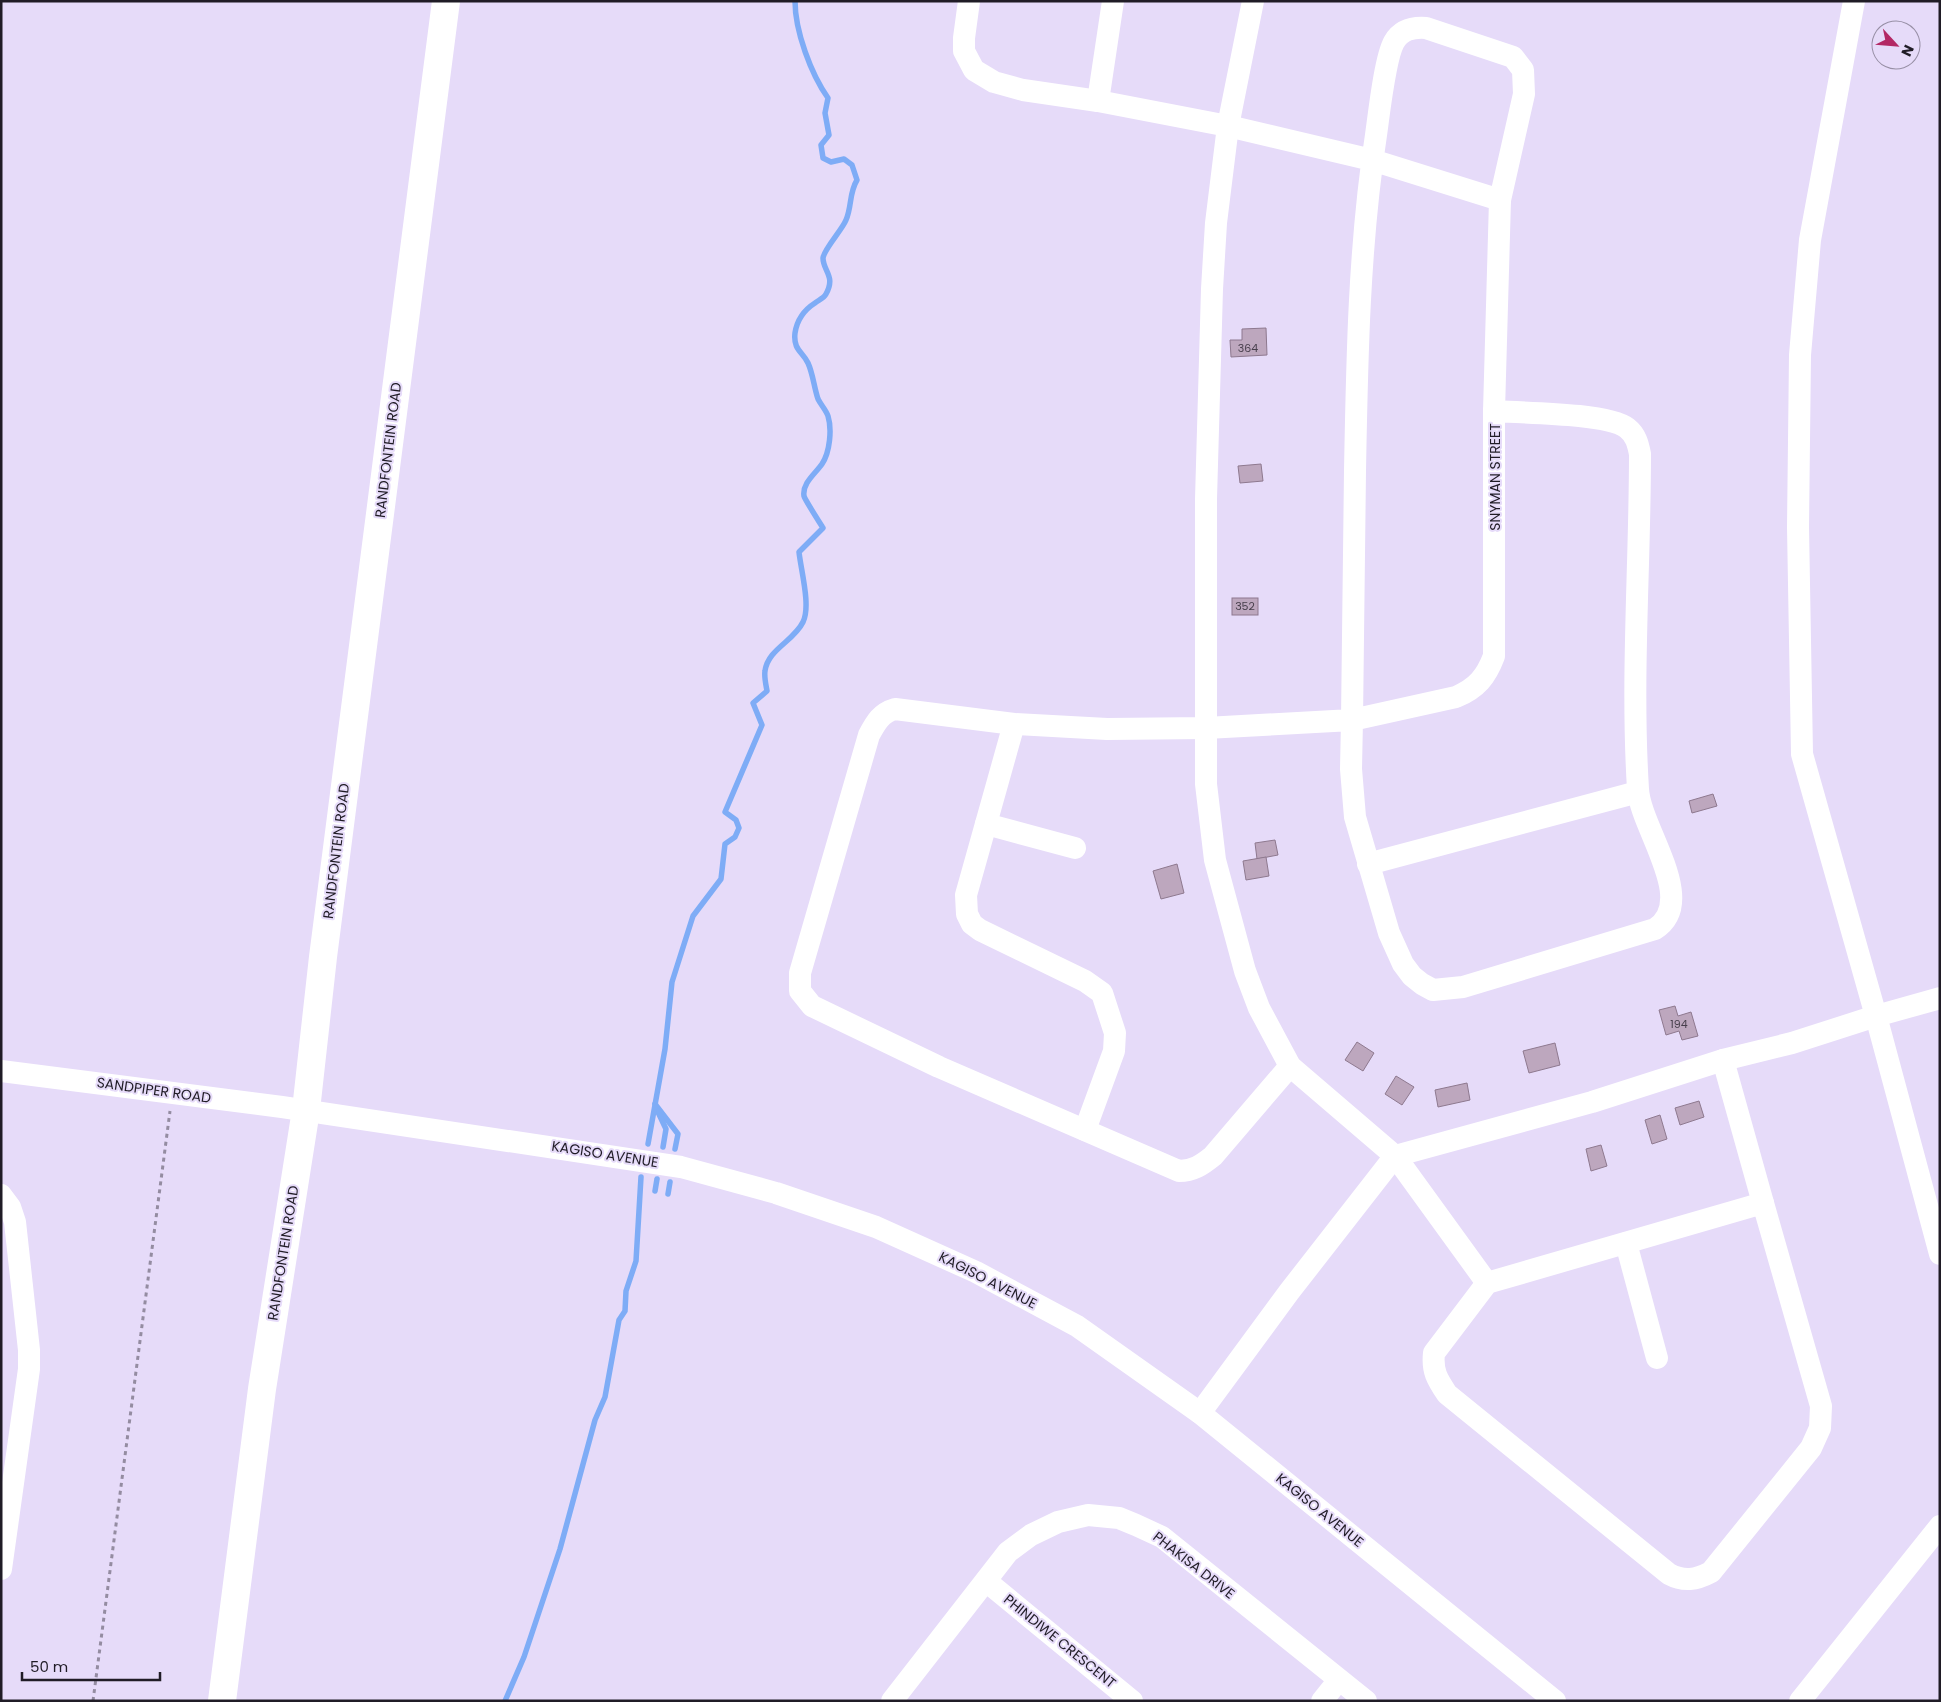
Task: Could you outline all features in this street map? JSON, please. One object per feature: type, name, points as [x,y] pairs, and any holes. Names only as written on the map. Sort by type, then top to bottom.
[{"type":"main road","name":"RANDFONTEIN ROAD","points":[[222,1701],[262,1389],[306,1110],[323,957],[446,1]]},
{"type":"street","points":[[969,1],[964,51],[974,70],[994,82],[1023,90],[1098,101],[1228,126],[1372,160],[1500,200]]},
{"type":"street","points":[[1098,101],[1113,1]]},
{"type":"street","points":[[1253,1],[1228,126],[1216,223],[1209,351],[1206,499],[1206,784],[1209,824],[1228,916],[1245,971],[1259,1008],[1290,1066],[1394,1156],[1487,1283]]},
{"type":"street","points":[[1854,1],[1810,240],[1800,354],[1798,527],[1799,687],[1802,754],[1876,1016],[1940,1254]]},
{"type":"street","points":[[1494,411],[1500,200],[1524,94],[1523,70],[1513,57],[1426,28],[1407,30],[1393,43],[1381,100],[1372,160],[1360,294],[1352,769],[1355,817],[1368,864],[1638,792]]},
{"type":"street","name":"SNYMAN STREET","points":[[1290,1066],[1213,1156],[1201,1166],[1189,1171],[1167,1167],[939,1068],[812,1006],[800,991],[800,973],[869,735],[884,712],[895,709],[1014,724],[1107,729],[1206,728],[1352,720],[1456,697],[1472,690],[1489,671],[1495,645],[1494,411],[1603,419],[1625,426],[1637,438],[1640,454],[1636,622],[1638,792],[1671,889],[1672,906],[1668,917],[1655,928],[1462,987],[1433,990],[1412,976],[1403,964],[1389,933],[1368,864]]},
{"type":"street","points":[[1014,724],[966,895],[967,914],[972,924],[991,937],[1085,981],[1102,993],[1115,1033],[1114,1051],[1085,1130]]},
{"type":"street","points":[[986,824],[1075,848]]},
{"type":"street","points":[[1200,1413],[1289,1292],[1394,1156],[1592,1102],[1723,1060],[1792,1043],[1940,998]]},
{"type":"street","points":[[1723,1060],[1822,1406],[1820,1428],[1811,1448],[1711,1572],[1701,1578],[1679,1580],[1669,1574],[1448,1394],[1435,1377],[1432,1366],[1434,1353],[1487,1283],[1763,1203]]},
{"type":"street","name":"SANDPIPER ROAD","points":[[1,1071],[306,1110]]},
{"type":"street","name":"KAGISO AVENUE","points":[[306,1110],[680,1166],[776,1193],[876,1227],[976,1272],[1076,1326],[1200,1413],[1554,1701]]},
{"type":"street","points":[[1,1195],[10,1207],[15,1222],[29,1350],[29,1369],[1,1569]]},
{"type":"street","points":[[1626,1242],[1657,1358]]},
{"type":"street","name":"PHAKISA DRIVE","points":[[903,1696],[1008,1552],[1031,1535],[1058,1522],[1088,1515],[1119,1518],[1162,1537],[1338,1681],[1366,1701]]},
{"type":"street","points":[[1800,1701],[1940,1526]]},
{"type":"street","name":"PHINDIWE CRESCENT","points":[[986,1581],[1132,1701]]},
{"type":"street","points":[[1322,1701],[1338,1681]]},
{"type":"path","points":[[93,1701],[172,1093]]},
{"type":"building","points":[[1266,328],[1267,355],[1231,357],[1230,340],[1242,340],[1242,329]]},
{"type":"building","points":[[1261,464],[1263,481],[1240,483],[1238,466]]},
{"type":"building","points":[[1232,598],[1258,598],[1258,615],[1232,615]]},
{"type":"building","points":[[1713,794],[1717,806],[1692,813],[1689,801]]},
{"type":"building","points":[[1275,840],[1278,855],[1257,859],[1255,843]]},
{"type":"building","points":[[1266,857],[1269,876],[1246,880],[1243,861]]},
{"type":"building","points":[[1177,864],[1184,893],[1161,899],[1153,871]]},
{"type":"building","points":[[1675,1006],[1678,1016],[1691,1012],[1698,1036],[1682,1040],[1679,1031],[1666,1035],[1659,1010]]},
{"type":"building","points":[[1357,1042],[1374,1053],[1363,1071],[1345,1060]]},
{"type":"building","points":[[1555,1043],[1560,1065],[1529,1073],[1523,1051]]},
{"type":"building","points":[[1396,1076],[1414,1087],[1402,1105],[1385,1094]]},
{"type":"building","points":[[1467,1083],[1470,1100],[1438,1107],[1435,1090]]},
{"type":"building","points":[[1699,1101],[1704,1117],[1680,1125],[1675,1108]]},
{"type":"building","points":[[1660,1115],[1667,1139],[1652,1144],[1645,1120]]},
{"type":"building","points":[[1601,1145],[1607,1166],[1591,1171],[1586,1149]]},
{"type":"waterway","points":[[648,1144],[665,1049],[672,982],[693,916],[721,879],[725,844],[735,837],[739,828],[736,820],[725,812],[762,725],[753,703],[767,691],[765,681],[767,663],[776,651],[794,635],[803,622],[806,598],[799,552],[823,528],[805,498],[804,491],[807,483],[825,459],[830,427],[827,414],[818,399],[808,363],[795,343],[795,333],[797,324],[804,312],[824,297],[829,288],[830,283],[824,263],[824,254],[846,220],[857,180],[852,165],[844,159],[831,162],[823,158],[821,145],[829,135],[825,113],[828,98],[805,52],[798,25],[795,1]]},
{"type":"waterway","points":[[655,1104],[678,1134],[675,1149]]},
{"type":"waterway","points":[[657,1110],[666,1129],[663,1147]]},
{"type":"waterway","points":[[505,1701],[524,1657],[560,1549],[595,1420],[605,1397],[619,1320],[625,1311],[626,1291],[636,1261],[641,1177]]},
{"type":"waterway","points":[[655,1191],[657,1179]]},
{"type":"waterway","points":[[668,1194],[670,1182]]}]
